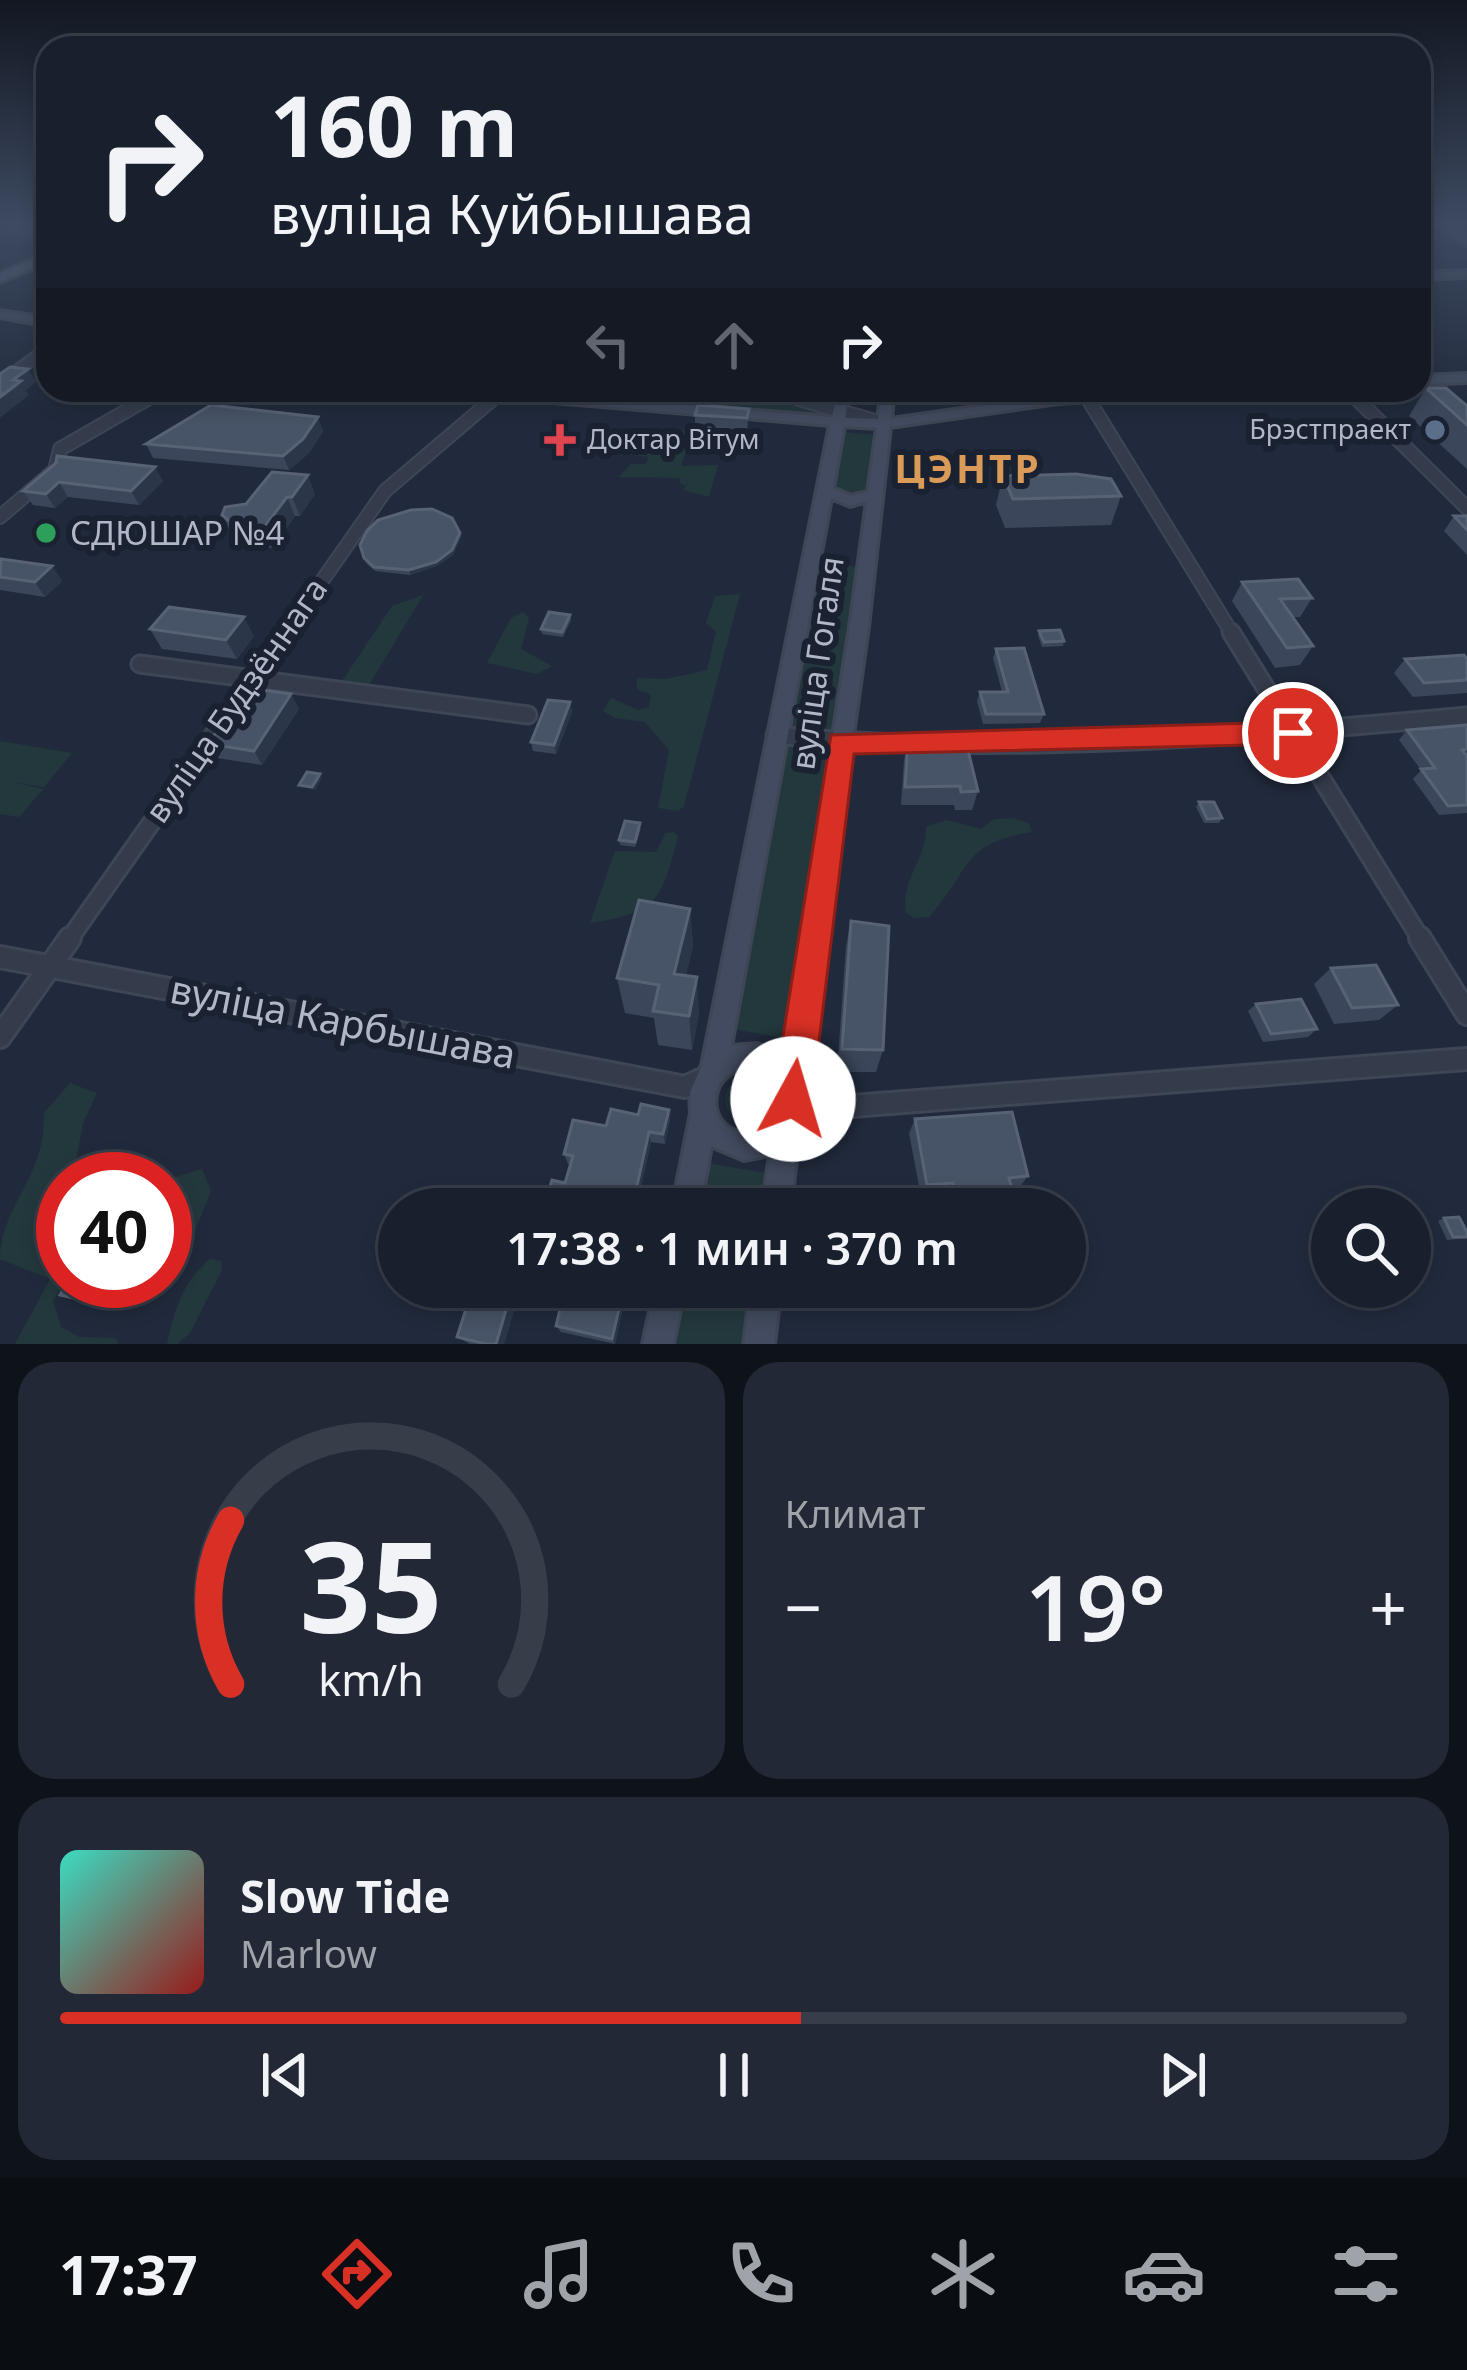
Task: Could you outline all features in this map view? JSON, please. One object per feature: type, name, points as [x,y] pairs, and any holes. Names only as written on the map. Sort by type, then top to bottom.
[{"type":"street","points":[[0,314],[36,320]]},
{"type":"street","points":[[0,383],[36,357]]},
{"type":"street","points":[[1431,380],[1467,378]]},
{"type":"street","points":[[0,517],[55,470],[61,449],[142,402]]},
{"type":"street","name":"вуліца Будзённага","points":[[0,1037],[386,490],[488,402]]},
{"type":"street","points":[[727,402],[841,407],[885,424],[1026,402]]},
{"type":"street","name":"вуліца Гогаля","points":[[780,1188],[795,1107],[887,402]]},
{"type":"street","points":[[1089,402],[1467,1014]]},
{"type":"street","points":[[1360,402],[1467,508]]},
{"type":"street","name":"вуліца Гогаля","points":[[689,1188],[703,1090],[841,407]]},
{"type":"street","points":[[826,490],[850,501],[876,494]]},
{"type":"street","points":[[140,664],[528,715]]},
{"type":"street","points":[[775,735],[841,743],[1293,733],[1467,716]]},
{"type":"street","name":"вуліца Карбышава","points":[[0,957],[703,1090]]},
{"type":"street","points":[[795,1107],[785,1075],[764,1057],[737,1055],[703,1090],[721,1138],[734,1146],[765,1144],[795,1107],[1467,1059]]},
{"type":"street","points":[[658,1344],[666,1308]]},
{"type":"street","points":[[759,1344],[763,1308]]},
{"type":"green space","points":[[633,402],[805,402],[824,407],[822,417]]},
{"type":"green space","points":[[683,429],[693,430],[681,466],[718,465],[709,497],[683,490],[686,486],[679,483],[681,478],[619,477],[631,464],[646,464],[649,457],[608,452],[616,435],[628,436],[626,443],[654,445],[658,438],[679,440]]},
{"type":"green space","points":[[845,432],[876,435],[871,491],[857,496],[834,489]]},
{"type":"green space","points":[[820,562],[858,567],[792,1040],[734,1029]]},
{"type":"green space","points":[[740,594],[684,806],[678,811],[658,808],[669,750],[645,722],[615,718],[603,711],[611,698],[638,710],[649,707],[651,695],[637,689],[637,678],[666,679],[707,670],[716,632],[706,623],[715,596]]},
{"type":"green space","points":[[423,595],[368,687],[340,684],[392,606]]},
{"type":"green space","points":[[523,612],[529,618],[521,649],[552,666],[537,674],[487,663],[511,618]]},
{"type":"green space","points":[[0,741],[72,753],[44,787],[12,782],[43,789],[19,817],[0,814]]},
{"type":"green space","points":[[994,819],[1029,823],[1032,832],[1008,837],[979,852],[929,917],[906,913],[907,890],[926,827],[946,820],[981,829]]},
{"type":"green space","points":[[666,833],[678,837],[672,859],[653,900],[630,914],[590,923],[615,851],[656,852]]},
{"type":"green space","points":[[748,1077],[765,1083],[771,1100],[765,1117],[748,1123],[731,1117],[725,1100],[731,1083]]},
{"type":"green space","points":[[70,1083],[97,1093],[83,1123],[78,1152],[39,1152],[44,1113]]},
{"type":"green space","points":[[36,1161],[36,1273],[0,1259],[8,1222]]},
{"type":"green space","points":[[706,1163],[772,1174],[770,1188],[702,1188]]},
{"type":"green space","points":[[202,1169],[211,1191],[192,1238],[192,1172]]},
{"type":"green space","points":[[210,1259],[221,1261],[222,1270],[190,1333],[177,1344],[167,1344],[177,1308],[192,1308],[193,1277]]},
{"type":"green space","points":[[36,1305],[55,1308],[61,1327],[79,1337],[115,1338],[119,1344],[15,1344]]},
{"type":"green space","points":[[679,1308],[753,1308],[748,1344],[672,1344]]},
{"type":"building","points":[[10,367],[28,369],[0,397],[0,374]]},
{"type":"building","points":[[1431,388],[1446,388],[1467,406],[1467,425]]},
{"type":"building","points":[[211,405],[318,417],[283,456],[146,444]]},
{"type":"building","points":[[698,405],[749,409],[747,418],[695,415]]},
{"type":"building","points":[[57,456],[155,467],[131,491],[59,482],[46,494],[23,491],[56,463]]},
{"type":"building","points":[[272,472],[308,475],[263,529],[234,525],[222,515],[225,507],[246,504]]},
{"type":"building","points":[[1076,474],[1111,479],[1121,496],[1013,499],[1003,476]]},
{"type":"building","points":[[432,509],[452,518],[460,533],[452,550],[436,562],[409,570],[374,567],[364,558],[360,545],[378,520]]},
{"type":"building","points":[[1454,516],[1467,516],[1467,530]]},
{"type":"building","points":[[1,559],[52,566],[35,582],[0,577]]},
{"type":"building","points":[[1298,579],[1312,598],[1280,599],[1313,646],[1287,648],[1242,582]]},
{"type":"building","points":[[169,607],[244,617],[226,640],[150,629]]},
{"type":"building","points":[[549,612],[570,615],[562,632],[541,629]]},
{"type":"building","points":[[1060,630],[1064,641],[1044,642],[1039,631]]},
{"type":"building","points":[[1024,648],[1044,714],[986,714],[980,692],[1008,692],[996,649]]},
{"type":"building","points":[[1464,655],[1467,680],[1424,683],[1405,659]]},
{"type":"building","points":[[248,688],[291,694],[254,751],[208,744]]},
{"type":"building","points":[[548,700],[570,702],[554,745],[531,742]]},
{"type":"building","points":[[1467,725],[1467,749],[1462,750],[1467,756],[1467,805],[1448,806],[1421,769],[1435,768],[1407,730]]},
{"type":"building","points":[[908,741],[966,742],[978,791],[961,792],[960,786],[905,787]]},
{"type":"building","points":[[307,772],[320,774],[312,787],[299,785]]},
{"type":"building","points":[[1199,802],[1214,802],[1222,818],[1207,819]]},
{"type":"building","points":[[625,821],[640,823],[635,842],[619,840]]},
{"type":"building","points":[[639,900],[690,909],[674,974],[697,977],[689,1016],[653,1011],[659,985],[617,978]]},
{"type":"building","points":[[851,921],[889,926],[883,1050],[842,1049]]},
{"type":"building","points":[[1376,965],[1398,1005],[1352,1008],[1331,968]]},
{"type":"building","points":[[1301,999],[1317,1029],[1271,1034],[1256,1004]]},
{"type":"building","points":[[641,1104],[669,1110],[663,1134],[649,1132],[637,1186],[647,1188],[550,1188],[552,1180],[565,1183],[573,1156],[564,1154],[573,1120],[606,1126],[611,1109],[638,1115]]},
{"type":"building","points":[[1012,1112],[1028,1176],[1009,1178],[1012,1188],[927,1185],[915,1119]]},
{"type":"building","points":[[1459,1217],[1467,1237],[1453,1237],[1444,1218]]},
{"type":"building","points":[[466,1308],[507,1308],[496,1344],[457,1337]]},
{"type":"building","points":[[560,1308],[619,1308],[612,1339],[556,1326]]},
{"type":"place","name":"Брэстпраект","points":[[1435,430]]},
{"type":"place","name":"Доктар Вітум","points":[[560,440]]},
{"type":"place","name":"СДЮШАР №4","points":[[46,533]]},
{"type":"district","name":"ЦЭНТР","points":[[968,469]]},
{"type":"route","points":[[793,1099],[841,743],[1293,733]]}]
